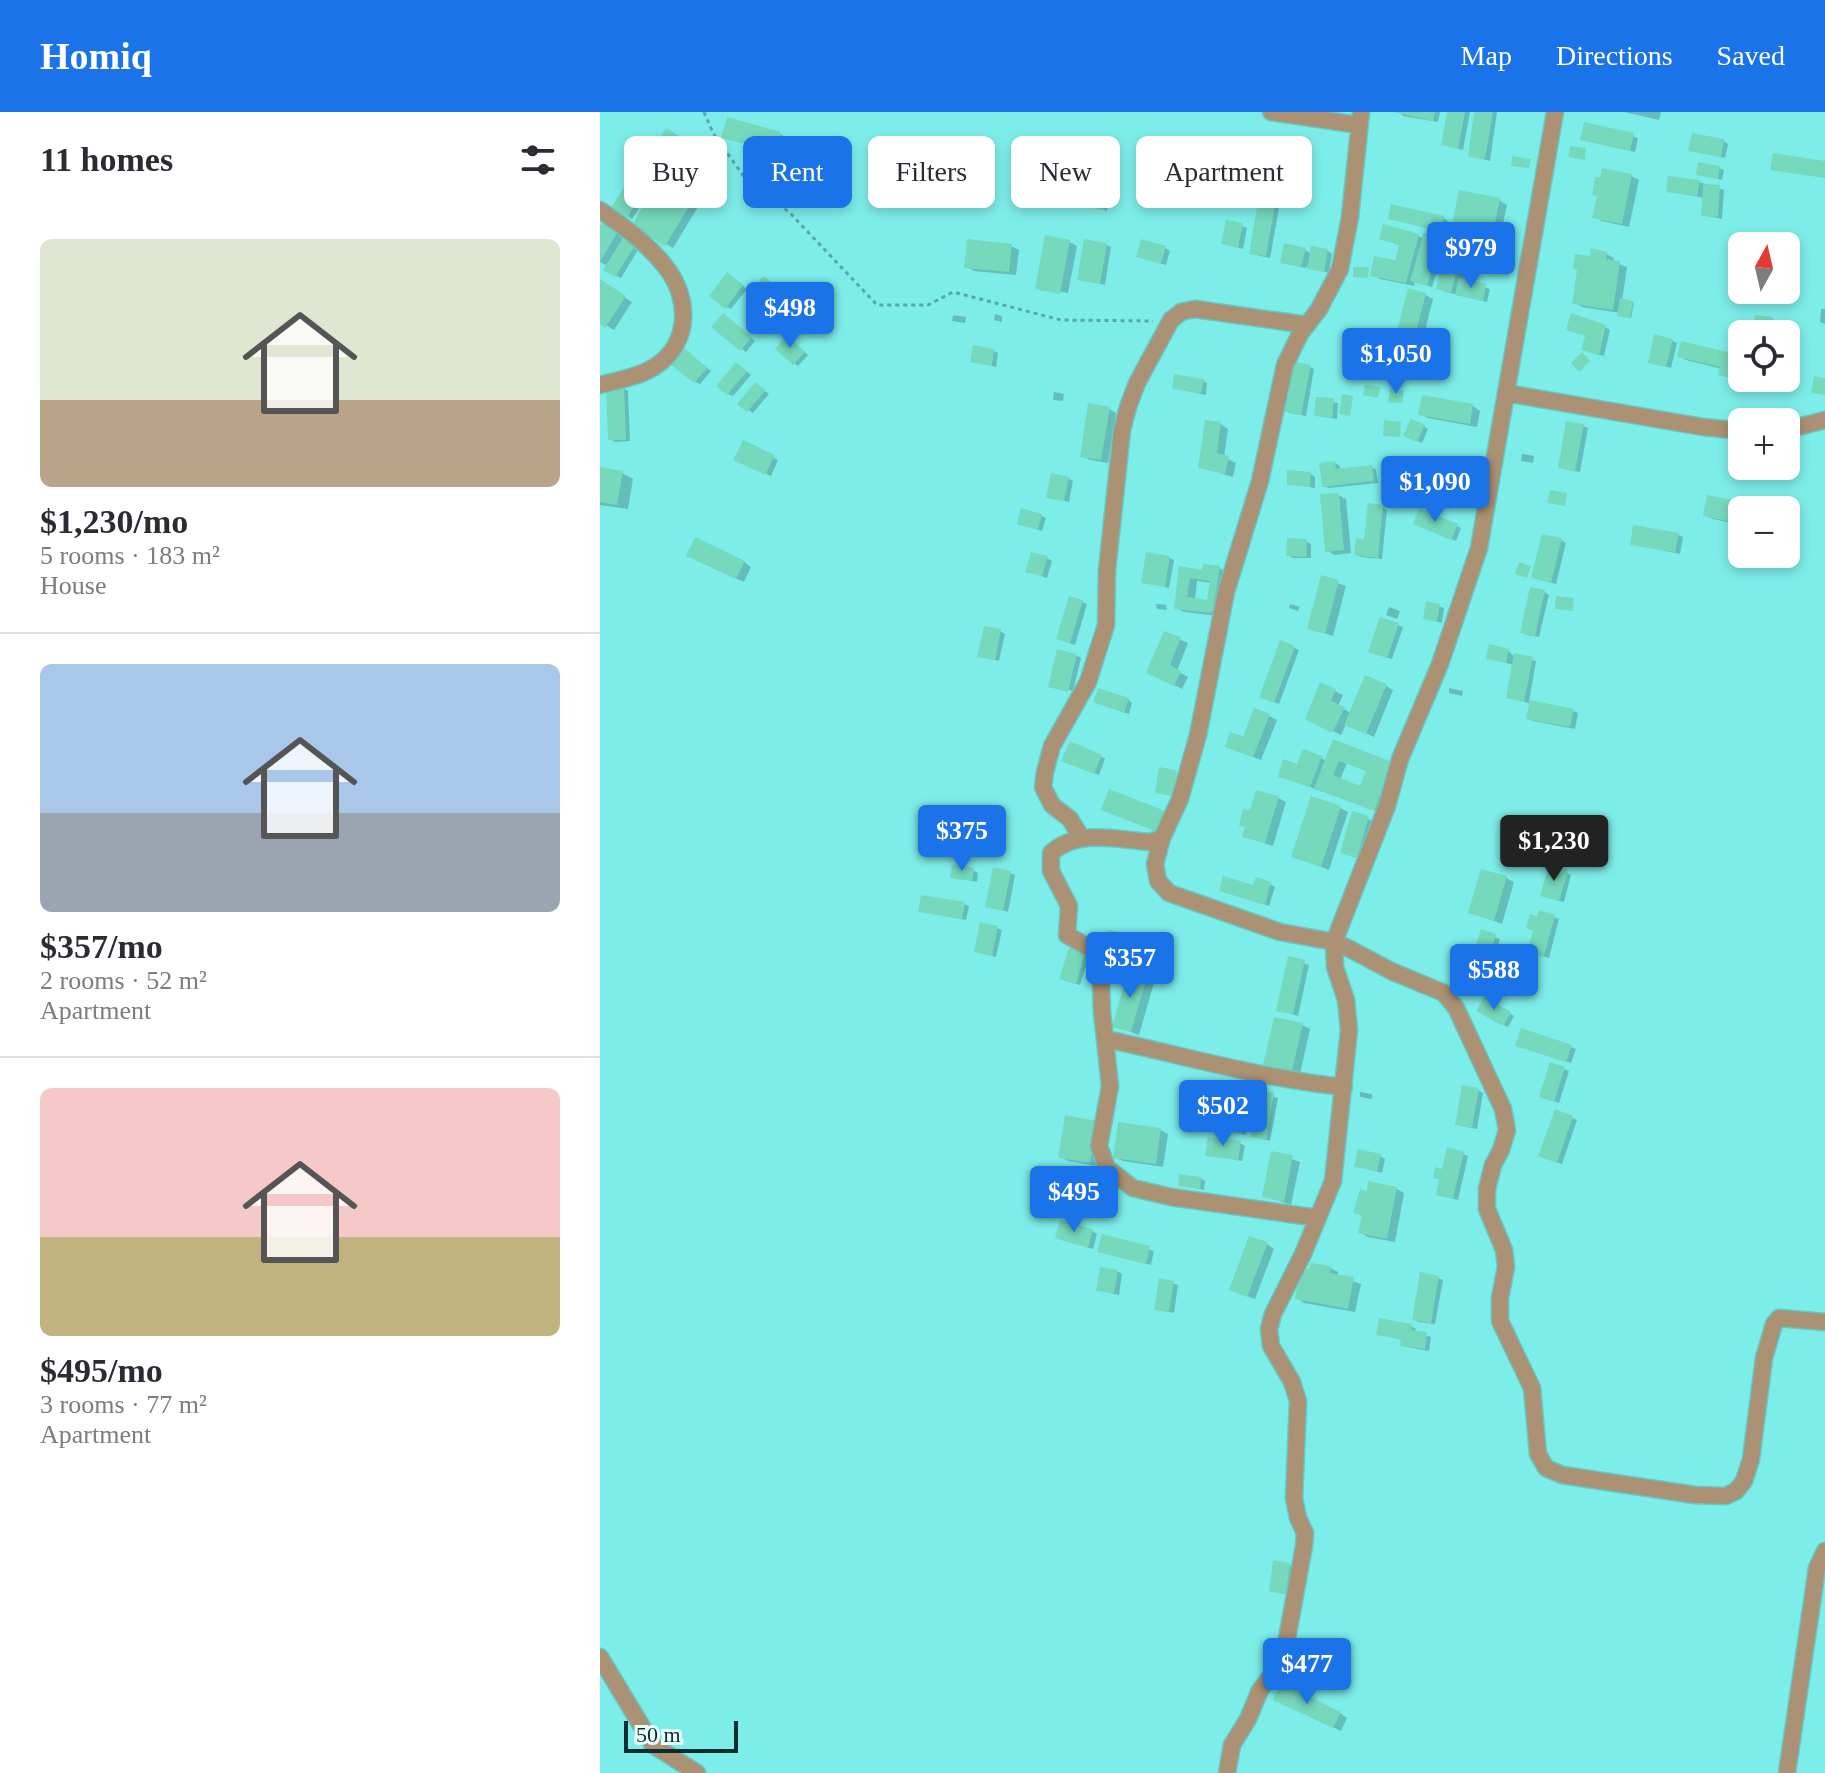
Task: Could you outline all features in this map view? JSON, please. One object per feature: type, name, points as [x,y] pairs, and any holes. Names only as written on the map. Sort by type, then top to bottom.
[{"type":"street","points":[[1271,112],[1360,119],[1350,217],[1340,269],[1331,290],[1285,365],[1260,481],[1226,592],[1198,735],[1180,799],[1162,838],[1155,864],[1158,881],[1169,893],[1280,932],[1334,942],[1444,993],[1456,1008],[1503,1109],[1507,1130],[1487,1189],[1487,1209],[1504,1250],[1506,1267],[1500,1298],[1500,1321],[1532,1388],[1538,1454],[1546,1468],[1562,1475],[1695,1495],[1726,1496],[1736,1491],[1744,1481],[1751,1459],[1764,1358],[1774,1324],[1779,1318],[1825,1322]]},
{"type":"street","points":[[1227,1773],[1232,1745],[1248,1719],[1260,1690],[1283,1660],[1305,1533],[1294,1498],[1299,1419],[1292,1382],[1271,1346],[1269,1329],[1333,1181],[1349,1030],[1346,1000],[1335,967],[1334,942],[1387,806],[1400,759],[1440,664],[1479,548],[1555,112]]},
{"type":"street","points":[[600,210],[631,232],[667,268],[679,294],[683,331],[678,344],[668,356],[647,371],[600,385]]},
{"type":"street","points":[[1081,837],[1070,819],[1052,805],[1043,787],[1052,746],[1088,682],[1106,625],[1107,570],[1122,430],[1137,383],[1171,320],[1181,312],[1195,309],[1307,325]]},
{"type":"street","points":[[1506,393],[1728,430]]},
{"type":"street","points":[[1800,426],[1825,420]]},
{"type":"street","points":[[1162,838],[1151,842],[1081,837],[1063,842],[1051,853],[1051,871],[1069,906],[1067,935],[1095,951],[1100,961],[1110,1086],[1099,1146],[1107,1168],[1133,1188],[1171,1197],[1318,1218]]},
{"type":"street","points":[[1106,1039],[1259,1074],[1344,1087]]},
{"type":"street","points":[[1787,1773],[1817,1568],[1825,1551]]},
{"type":"street","points":[[600,1657],[653,1745],[697,1773]]},
{"type":"path","points":[[704,112],[713,133],[745,178],[790,213],[877,305],[928,305],[953,292],[1061,320],[1171,320]]},
{"type":"building","points":[[1393,112],[1435,112],[1433,121]]},
{"type":"building","points":[[1447,112],[1465,112],[1458,149],[1441,145]]},
{"type":"building","points":[[1474,112],[1493,112],[1485,159],[1468,157]]},
{"type":"building","points":[[727,117],[781,132],[780,136],[743,136],[743,144],[722,136]]},
{"type":"building","points":[[1584,122],[1634,133],[1630,151],[1580,140]]},
{"type":"building","points":[[666,128],[679,136],[661,136]]},
{"type":"building","points":[[1692,133],[1724,139],[1721,157],[1688,151]]},
{"type":"building","points":[[1570,146],[1586,148],[1585,160],[1568,157]]},
{"type":"building","points":[[1773,153],[1825,161],[1825,178],[1770,170]]},
{"type":"building","points":[[1512,156],[1531,159],[1529,168],[1511,166]]},
{"type":"building","points":[[1698,162],[1720,166],[1718,179],[1696,175]]},
{"type":"building","points":[[1602,168],[1632,174],[1622,224],[1592,218],[1597,196],[1592,195],[1595,177],[1600,177]]},
{"type":"building","points":[[1668,176],[1700,180],[1697,196],[1666,192]]},
{"type":"building","points":[[1703,184],[1720,185],[1718,217],[1701,216]]},
{"type":"building","points":[[624,188],[624,208],[633,208],[627,218],[611,208]]},
{"type":"building","points":[[1459,190],[1500,198],[1492,238],[1451,230]]},
{"type":"building","points":[[1391,204],[1444,216],[1440,231],[1388,219]]},
{"type":"building","points":[[642,208],[688,208],[665,246],[632,226]]},
{"type":"building","points":[[1257,208],[1274,208],[1266,256],[1249,254]]},
{"type":"building","points":[[604,219],[620,228],[600,262],[600,226]]},
{"type":"building","points":[[1226,220],[1243,223],[1238,248],[1221,244]]},
{"type":"building","points":[[1383,224],[1419,234],[1406,283],[1370,276],[1374,256],[1395,260],[1399,245],[1379,239]]},
{"type":"building","points":[[626,233],[638,241],[615,277],[603,270]]},
{"type":"building","points":[[1424,233],[1442,238],[1427,286],[1410,281]]},
{"type":"building","points":[[1045,235],[1070,240],[1060,294],[1035,289]]},
{"type":"building","points":[[967,239],[1012,244],[1009,272],[964,268]]},
{"type":"building","points":[[1084,239],[1107,243],[1100,284],[1077,280]]},
{"type":"building","points":[[1141,239],[1166,246],[1161,264],[1136,257]]},
{"type":"building","points":[[1448,242],[1505,255],[1501,272],[1459,262],[1451,293],[1436,289]]},
{"type":"building","points":[[1284,243],[1306,248],[1301,267],[1280,263]]},
{"type":"building","points":[[1311,246],[1328,249],[1324,272],[1307,269]]},
{"type":"building","points":[[1591,248],[1607,252],[1606,259],[1620,261],[1613,310],[1572,304],[1577,270],[1573,269],[1575,254],[1590,256]]},
{"type":"building","points":[[1353,267],[1369,267],[1368,278],[1353,277]]},
{"type":"building","points":[[727,272],[743,285],[725,309],[709,296]]},
{"type":"building","points":[[764,276],[784,294],[772,307],[752,288]]},
{"type":"building","points":[[1459,278],[1486,284],[1483,301],[1455,295]]},
{"type":"building","points":[[600,279],[626,296],[605,328],[600,324]]},
{"type":"building","points":[[1408,288],[1426,293],[1412,348],[1394,343]]},
{"type":"building","points":[[789,293],[803,302],[788,326],[774,317]]},
{"type":"building","points":[[1620,298],[1633,301],[1630,318],[1617,316]]},
{"type":"building","points":[[723,313],[752,337],[740,351],[711,327]]},
{"type":"building","points":[[1571,313],[1606,325],[1599,355],[1581,350],[1585,336],[1566,330]]},
{"type":"building","points":[[1755,315],[1773,317],[1773,320],[1754,320]]},
{"type":"building","points":[[1654,334],[1673,339],[1666,367],[1648,363]]},
{"type":"building","points":[[787,335],[805,352],[793,365],[775,349]]},
{"type":"building","points":[[1681,341],[1728,352],[1728,378],[1718,375],[1720,367],[1677,357]]},
{"type":"building","points":[[973,345],[994,349],[992,366],[970,362]]},
{"type":"building","points":[[685,349],[707,368],[694,383],[671,365]]},
{"type":"building","points":[[1582,352],[1590,361],[1579,372],[1571,363]]},
{"type":"building","points":[[1292,361],[1311,365],[1301,415],[1283,411]]},
{"type":"building","points":[[736,362],[747,371],[727,395],[716,386]]},
{"type":"building","points":[[1174,374],[1204,379],[1201,393],[1172,389]]},
{"type":"building","points":[[1814,376],[1825,378],[1825,395],[1811,393]]},
{"type":"building","points":[[755,382],[766,390],[747,412],[737,404]]},
{"type":"building","points":[[1365,385],[1380,387],[1378,398],[1363,395]]},
{"type":"building","points":[[624,386],[626,440],[608,440],[606,387]]},
{"type":"building","points":[[1390,389],[1404,391],[1402,403],[1388,402]]},
{"type":"building","points":[[1342,394],[1353,396],[1350,416],[1339,414]]},
{"type":"building","points":[[1422,395],[1473,404],[1470,424],[1418,415]]},
{"type":"building","points":[[1316,397],[1334,398],[1332,418],[1314,416]]},
{"type":"building","points":[[1088,403],[1110,407],[1101,460],[1080,457]]},
{"type":"building","points":[[1411,419],[1425,425],[1417,442],[1403,436]]},
{"type":"building","points":[[1205,420],[1221,422],[1217,453],[1229,456],[1225,474],[1198,468]]},
{"type":"building","points":[[1384,420],[1401,422],[1400,437],[1383,436]]},
{"type":"building","points":[[1566,421],[1584,424],[1575,471],[1558,468]]},
{"type":"building","points":[[743,440],[775,455],[765,475],[733,460]]},
{"type":"building","points":[[1335,461],[1336,469],[1372,465],[1374,481],[1322,487],[1319,463]]},
{"type":"building","points":[[600,467],[623,471],[617,505],[600,502]]},
{"type":"building","points":[[1287,470],[1311,472],[1310,487],[1287,485]]},
{"type":"building","points":[[1051,473],[1069,477],[1064,501],[1046,498]]},
{"type":"building","points":[[1550,490],[1567,493],[1565,506],[1547,503]]},
{"type":"building","points":[[1339,493],[1344,550],[1325,552],[1320,494]]},
{"type":"building","points":[[1707,495],[1728,499],[1728,521],[1703,516]]},
{"type":"building","points":[[1368,503],[1383,505],[1378,558],[1354,555],[1356,538],[1364,539]]},
{"type":"building","points":[[1021,508],[1042,514],[1038,530],[1017,524]]},
{"type":"building","points":[[1419,508],[1458,524],[1451,540],[1413,524]]},
{"type":"building","points":[[1633,525],[1679,533],[1675,552],[1630,545]]},
{"type":"building","points":[[1542,534],[1562,538],[1551,583],[1531,578]]},
{"type":"building","points":[[695,537],[745,561],[736,579],[686,556]]},
{"type":"building","points":[[1287,538],[1307,539],[1306,557],[1286,556]]},
{"type":"building","points":[[1031,552],[1048,556],[1042,576],[1025,572]]},
{"type":"building","points":[[1146,552],[1170,556],[1165,587],[1141,583]]},
{"type":"building","points":[[1519,562],[1531,566],[1527,578],[1515,574]]},
{"type":"building","points":[[1203,564],[1220,566],[1213,610],[1210,613],[1174,609],[1179,566],[1202,570]],"holes":[[[1190,578],[1210,581],[1207,600],[1187,597]]]},
{"type":"building","points":[[1321,575],[1339,580],[1325,634],[1307,629]]},
{"type":"building","points":[[1530,587],[1545,590],[1535,636],[1520,633]]},
{"type":"building","points":[[1069,596],[1083,600],[1070,643],[1056,639]]},
{"type":"building","points":[[1556,596],[1574,598],[1573,611],[1555,609]]},
{"type":"building","points":[[1426,601],[1440,604],[1437,622],[1423,619]]},
{"type":"building","points":[[1380,617],[1399,623],[1387,658],[1368,652]]},
{"type":"building","points":[[984,626],[1001,629],[995,660],[977,657]]},
{"type":"building","points":[[1164,631],[1181,637],[1170,665],[1181,671],[1174,686],[1146,673]]},
{"type":"building","points":[[1280,640],[1295,646],[1274,703],[1259,697]]},
{"type":"building","points":[[1489,644],[1509,649],[1506,663],[1486,659]]},
{"type":"building","points":[[1057,649],[1077,654],[1068,692],[1048,687]]},
{"type":"building","points":[[1514,653],[1533,657],[1524,702],[1506,698]]},
{"type":"building","points":[[1365,675],[1387,684],[1366,734],[1344,725]]},
{"type":"building","points":[[1320,682],[1336,689],[1331,701],[1345,707],[1332,733],[1305,719]]},
{"type":"building","points":[[1098,688],[1129,698],[1124,713],[1093,702]]},
{"type":"building","points":[[1530,700],[1574,709],[1570,727],[1526,719]]},
{"type":"building","points":[[1254,708],[1270,714],[1253,757],[1225,747],[1230,732],[1243,736]]},
{"type":"building","points":[[1333,739],[1392,762],[1374,811],[1314,788]],"holes":[[[1339,761],[1366,771],[1360,786],[1333,775]]]},
{"type":"building","points":[[1070,741],[1102,755],[1094,774],[1061,761]]},
{"type":"building","points":[[1303,749],[1322,756],[1310,787],[1278,777],[1283,759],[1297,764]]},
{"type":"building","points":[[1159,767],[1177,770],[1173,796],[1155,793]]},
{"type":"building","points":[[1109,789],[1165,811],[1157,832],[1101,810]]},
{"type":"building","points":[[1256,790],[1279,796],[1265,843],[1242,837],[1245,827],[1239,826],[1243,809],[1250,810]]},
{"type":"building","points":[[1311,796],[1341,806],[1321,867],[1291,857]]},
{"type":"building","points":[[1352,811],[1369,816],[1357,858],[1340,853]]},
{"type":"building","points":[[952,865],[974,868],[972,881],[950,878]]},
{"type":"building","points":[[1549,865],[1568,871],[1559,901],[1540,896]]},
{"type":"building","points":[[993,867],[1011,871],[1003,911],[985,907]]},
{"type":"building","points":[[1481,869],[1507,876],[1494,921],[1468,913]]},
{"type":"building","points":[[1223,876],[1253,885],[1256,877],[1271,882],[1265,905],[1219,891]]},
{"type":"building","points":[[921,895],[965,902],[962,919],[918,912]]},
{"type":"building","points":[[1539,910],[1555,915],[1544,956],[1527,952],[1533,931],[1526,928],[1530,914],[1537,916]]},
{"type":"building","points":[[980,922],[998,926],[992,956],[974,952]]},
{"type":"building","points":[[1481,929],[1496,934],[1482,981],[1466,976]]},
{"type":"building","points":[[1109,930],[1155,942],[1151,961],[1105,948]]},
{"type":"building","points":[[1069,948],[1085,952],[1076,984],[1059,979]]},
{"type":"building","points":[[1288,956],[1305,960],[1293,1014],[1276,1011]]},
{"type":"building","points":[[1129,967],[1148,973],[1131,1032],[1112,1027]]},
{"type":"building","points":[[1484,997],[1511,1012],[1503,1026],[1476,1011]]},
{"type":"building","points":[[1274,1017],[1303,1023],[1292,1071],[1263,1065]]},
{"type":"building","points":[[1521,1028],[1572,1045],[1566,1062],[1515,1046]]},
{"type":"building","points":[[1550,1062],[1565,1067],[1554,1102],[1539,1097]]},
{"type":"building","points":[[1462,1085],[1479,1088],[1472,1128],[1455,1125]]},
{"type":"building","points":[[1259,1090],[1274,1093],[1266,1140],[1250,1137]]},
{"type":"building","points":[[1193,1109],[1244,1117],[1241,1134],[1191,1127]]},
{"type":"building","points":[[1555,1109],[1573,1116],[1557,1163],[1538,1156]]},
{"type":"building","points":[[1065,1115],[1097,1121],[1090,1163],[1058,1158]]},
{"type":"building","points":[[1118,1122],[1161,1128],[1156,1164],[1113,1158]]},
{"type":"building","points":[[1208,1137],[1241,1141],[1238,1160],[1205,1156]]},
{"type":"building","points":[[1447,1147],[1464,1152],[1453,1199],[1436,1195],[1439,1179],[1433,1178],[1435,1167],[1442,1169]]},
{"type":"building","points":[[1358,1149],[1381,1154],[1377,1171],[1354,1167]]},
{"type":"building","points":[[1271,1151],[1293,1155],[1284,1202],[1262,1197]]},
{"type":"building","points":[[1179,1174],[1201,1177],[1200,1189],[1178,1186]]},
{"type":"building","points":[[1368,1181],[1397,1187],[1387,1239],[1358,1233],[1362,1215],[1353,1213],[1360,1189],[1367,1191]]},
{"type":"building","points":[[1060,1220],[1093,1229],[1088,1248],[1055,1238]]},
{"type":"building","points":[[1102,1234],[1150,1246],[1146,1264],[1097,1252]]},
{"type":"building","points":[[1249,1236],[1268,1242],[1247,1297],[1229,1290]]},
{"type":"building","points":[[1311,1263],[1331,1266],[1330,1273],[1354,1277],[1348,1309],[1295,1299],[1301,1267],[1309,1269]]},
{"type":"building","points":[[1100,1267],[1118,1270],[1114,1293],[1096,1291]]},
{"type":"building","points":[[1420,1272],[1439,1276],[1431,1323],[1412,1320]]},
{"type":"building","points":[[1159,1278],[1174,1281],[1169,1312],[1154,1310]]},
{"type":"building","points":[[1379,1318],[1412,1324],[1411,1330],[1427,1332],[1425,1349],[1400,1346],[1401,1339],[1376,1335]]},
{"type":"building","points":[[1273,1560],[1290,1563],[1286,1594],[1269,1592]]},
{"type":"building","points":[[1281,1683],[1341,1712],[1333,1728],[1273,1700]]}]
